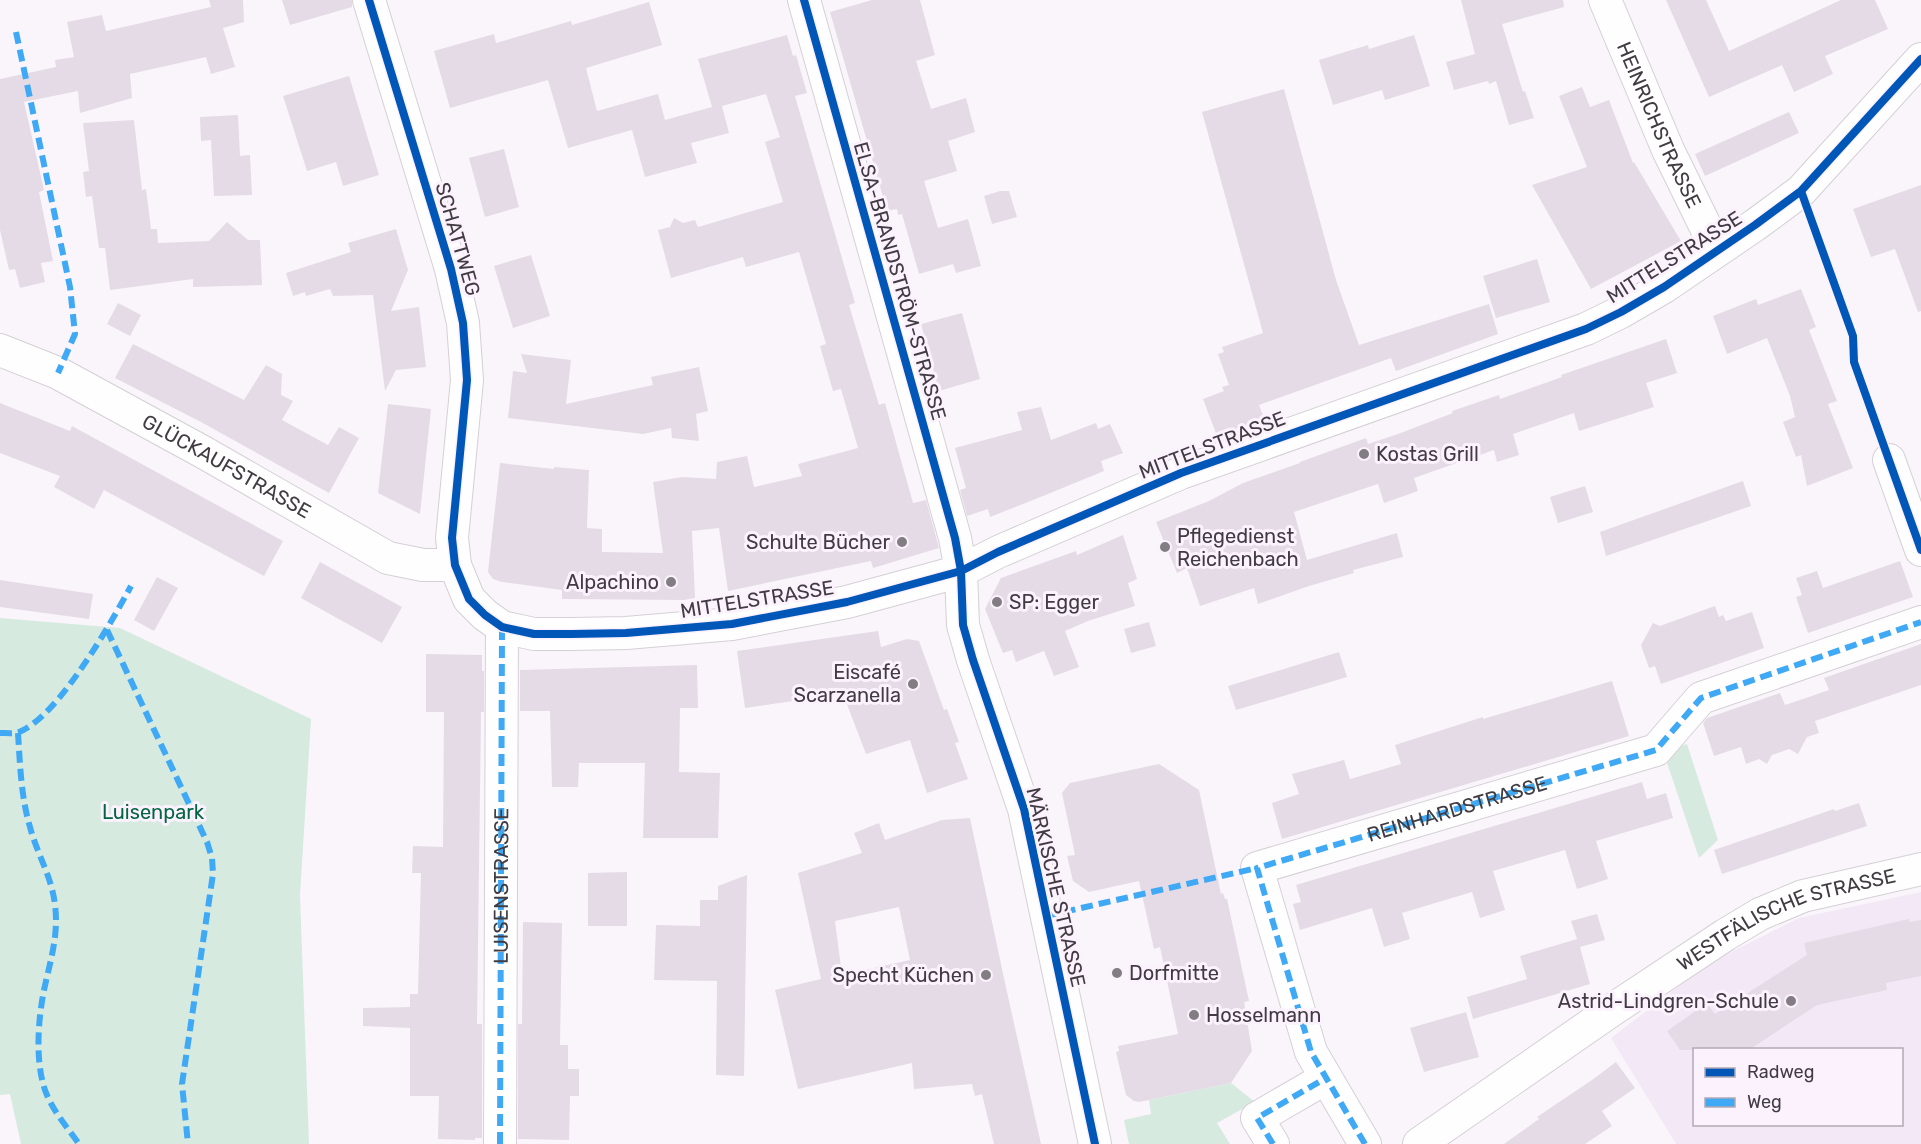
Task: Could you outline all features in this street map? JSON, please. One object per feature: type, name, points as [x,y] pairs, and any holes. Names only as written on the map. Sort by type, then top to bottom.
[{"type":"street","name":"SCHATTWEG","points":[[369,0],[452,269],[463,323],[467,380],[452,538],[455,565]]},
{"type":"street","name":"ELSA-BRANDSTRÖM-STRASSE","points":[[804,0],[955,538],[961,572]]},
{"type":"street","name":"HEINRICHSTRASSE","points":[[1605,0],[1668,150],[1717,250]]},
{"type":"street","name":"MITTELSTRASSE","points":[[455,565],[469,599],[484,615],[502,627],[534,634],[626,633],[732,624],[847,602],[961,572],[998,552],[1181,473],[1586,329],[1621,312],[1664,287],[1801,191],[1921,59]]},
{"type":"street","name":"GLÜCKAUFSTRASSE","points":[[0,350],[58,373],[203,452],[388,558],[423,565],[455,565]]},
{"type":"street","points":[[1890,460],[1921,550]]},
{"type":"street","name":"MÄRKISCHE STRASSE","points":[[961,572],[963,625],[1024,809],[1095,1144]]},
{"type":"street","name":"REINHARDSTRASSE","points":[[1365,1144],[1311,1052],[1247,870],[1656,750],[1701,698],[1921,622]]},
{"type":"street","name":"LUISENSTRASSE","points":[[500,1144],[502,627]]},
{"type":"street","name":"WESTFÄLISCHE STRASSE","points":[[1419,1144],[1609,1012],[1760,914],[1803,896],[1921,869]]},
{"type":"street","points":[[1273,1144],[1257,1118],[1326,1078]]},
{"type":"shaded area","name":"Astrid-Lindgren-Schule","points":[[1921,892],[1921,1144],[1676,1144],[1611,1038],[1709,963],[1799,918]]},
{"type":"green space","name":"Luisenpark","points":[[0,618],[120,628],[311,719],[300,895],[309,1144],[21,1144],[10,1094],[0,1095]]},
{"type":"green space","points":[[1687,744],[1718,840],[1699,858],[1663,751]]},
{"type":"green space","points":[[1231,1083],[1255,1102],[1217,1123],[1230,1144],[1129,1144],[1124,1120],[1151,1114],[1149,1100]]},
{"type":"building","points":[[209,0],[243,0],[244,22],[223,28],[235,67],[211,74],[206,57],[130,74],[132,98],[80,113],[78,91],[24,102],[44,190],[39,192],[53,261],[41,263],[45,282],[20,288],[15,269],[9,270],[0,230],[0,79],[56,67],[55,60],[74,57],[67,22],[102,15],[106,31],[211,7]]},
{"type":"building","points":[[282,0],[352,0],[352,7],[290,25]]},
{"type":"building","points":[[872,0],[920,0],[935,55],[916,61],[931,109],[966,98],[975,132],[948,141],[957,171],[924,181],[938,228],[968,219],[981,266],[956,273],[953,264],[919,274],[902,214],[898,215],[897,209],[887,211],[830,12]]},
{"type":"building","points":[[1461,0],[1563,0],[1564,7],[1502,24],[1523,92],[1525,91],[1534,118],[1509,125],[1496,81],[1454,90],[1446,62],[1475,54]]},
{"type":"building","points":[[1666,0],[1706,0],[1729,51],[1841,0],[1875,0],[1888,29],[1825,56],[1833,74],[1794,92],[1782,65],[1709,97]]},
{"type":"building","points":[[649,2],[662,45],[586,68],[597,111],[658,94],[665,120],[712,107],[698,59],[787,35],[793,56],[796,55],[807,93],[795,96],[855,303],[849,305],[879,405],[885,403],[913,503],[926,500],[939,548],[873,568],[871,561],[728,591],[719,528],[692,531],[695,598],[684,600],[562,599],[562,590],[502,582],[493,579],[488,572],[500,463],[589,470],[587,528],[602,529],[602,552],[663,553],[653,482],[682,477],[716,479],[717,462],[747,456],[754,487],[802,476],[798,464],[858,448],[841,389],[833,391],[820,346],[826,344],[799,252],[746,267],[743,257],[671,278],[658,230],[670,227],[674,218],[683,223],[695,220],[698,227],[783,202],[765,142],[780,137],[766,94],[722,106],[729,133],[691,143],[697,163],[645,177],[632,130],[568,148],[548,80],[450,108],[434,51],[494,34],[496,43],[571,21],[572,25]]},
{"type":"building","points":[[1414,35],[1430,86],[1385,100],[1382,90],[1333,105],[1319,60],[1368,45],[1369,49]]},
{"type":"building","points":[[349,76],[379,175],[343,186],[336,162],[307,171],[283,96]]},
{"type":"building","points":[[1582,87],[1590,107],[1609,100],[1633,163],[1681,241],[1591,289],[1532,185],[1587,167],[1559,96]]},
{"type":"building","points":[[1284,89],[1336,280],[1359,345],[1489,304],[1498,334],[1396,371],[1391,358],[1259,405],[1264,418],[1217,436],[1203,399],[1224,391],[1222,387],[1229,385],[1218,354],[1224,352],[1222,347],[1263,333],[1202,112]]},
{"type":"building","points":[[1789,112],[1799,133],[1705,176],[1695,154]]},
{"type":"building","points":[[238,115],[240,156],[250,155],[252,195],[214,196],[211,140],[201,141],[200,117]]},
{"type":"building","points":[[134,120],[142,190],[146,189],[151,229],[157,229],[158,243],[209,241],[227,222],[248,240],[260,240],[262,285],[193,287],[193,279],[110,290],[105,248],[99,248],[92,196],[86,197],[83,172],[89,171],[83,123]]},
{"type":"building","points":[[504,149],[519,207],[485,217],[469,158]]},
{"type":"building","points":[[1921,185],[1921,311],[1918,312],[1895,249],[1871,257],[1853,209]]},
{"type":"building","points":[[1009,191],[1017,217],[992,224],[984,196]]},
{"type":"building","points":[[396,229],[408,270],[391,311],[419,307],[426,367],[396,370],[385,391],[373,295],[333,296],[330,289],[306,296],[305,292],[293,296],[286,273],[351,252],[348,243]]},
{"type":"building","points":[[531,255],[550,316],[513,328],[494,266]]},
{"type":"building","points":[[1537,259],[1550,302],[1496,318],[1483,276]]},
{"type":"building","points":[[1801,289],[1816,327],[1809,330],[1837,401],[1828,404],[1853,468],[1807,486],[1801,455],[1796,457],[1783,422],[1795,417],[1790,396],[1767,338],[1727,354],[1713,316],[1756,299],[1758,305]]},
{"type":"building","points":[[118,303],[141,315],[130,336],[107,324]]},
{"type":"building","points":[[962,313],[980,379],[939,391],[921,324]]},
{"type":"building","points":[[1666,339],[1677,373],[1646,383],[1654,407],[1579,431],[1574,413],[1513,434],[1519,455],[1497,462],[1494,450],[1414,478],[1418,491],[1384,503],[1378,484],[1294,512],[1307,560],[1397,533],[1403,557],[1353,570],[1354,573],[1258,604],[1254,588],[1200,606],[1187,568],[1177,573],[1156,522],[1209,501],[1243,483],[1366,438],[1368,444],[1453,413],[1452,411],[1499,395],[1500,399],[1562,377],[1561,375]]},
{"type":"building","points":[[133,344],[244,400],[266,365],[282,374],[281,395],[293,401],[282,420],[328,445],[339,427],[359,438],[329,493],[201,422],[115,378]]},
{"type":"building","points":[[521,354],[571,360],[566,404],[653,385],[651,377],[699,367],[708,411],[696,414],[699,441],[672,438],[671,428],[643,434],[508,418],[513,371],[527,373]]},
{"type":"building","points":[[0,403],[70,431],[72,426],[283,541],[264,576],[104,490],[94,509],[54,487],[60,476],[0,453]]},
{"type":"building","points":[[388,404],[431,409],[420,514],[378,493]]},
{"type":"building","points":[[1041,407],[1051,440],[1096,423],[1098,429],[1110,424],[1123,453],[1101,461],[1104,471],[1043,496],[990,517],[988,509],[967,516],[960,490],[966,488],[955,448],[1022,430],[1017,412]]},
{"type":"building","points":[[1743,481],[1751,506],[1606,556],[1600,532]]},
{"type":"building","points":[[1585,486],[1593,512],[1558,523],[1550,497]]},
{"type":"building","points":[[1123,535],[1137,579],[1128,583],[1135,606],[1065,631],[1079,667],[1054,676],[1044,651],[1016,662],[1012,650],[1003,653],[985,609],[1001,578],[1076,551],[1077,555]]},
{"type":"building","points":[[1900,561],[1913,597],[1808,633],[1796,597],[1802,595],[1796,578],[1817,571],[1823,588]]},
{"type":"building","points":[[320,562],[402,607],[382,643],[301,598]]},
{"type":"building","points":[[157,577],[178,588],[154,631],[134,620]]},
{"type":"building","points":[[0,580],[93,594],[89,619],[0,607]]},
{"type":"building","points":[[1715,606],[1719,617],[1723,615],[1726,621],[1752,612],[1764,648],[1661,684],[1655,666],[1649,668],[1641,645],[1653,623],[1660,626]]},
{"type":"building","points":[[1149,622],[1156,646],[1131,653],[1124,629]]},
{"type":"building","points":[[878,631],[881,647],[907,639],[919,641],[944,710],[947,709],[959,742],[955,743],[968,779],[927,793],[910,740],[866,754],[843,694],[745,708],[737,651]]},
{"type":"building","points":[[1921,644],[1921,685],[1815,721],[1819,733],[1807,737],[1798,754],[1789,749],[1772,755],[1767,764],[1759,759],[1746,764],[1741,747],[1714,756],[1703,723],[1707,718],[1780,693],[1785,705],[1806,698],[1829,690],[1824,678]]},
{"type":"building","points":[[1339,652],[1347,677],[1236,710],[1228,686]]},
{"type":"building","points":[[426,654],[482,655],[482,671],[484,671],[484,712],[481,712],[477,1024],[482,1024],[482,1138],[475,1138],[475,1140],[438,1139],[439,1096],[410,1096],[410,1028],[363,1026],[363,1008],[410,1007],[410,994],[418,994],[421,873],[412,873],[413,846],[443,847],[444,712],[426,712]]},
{"type":"building","points":[[697,665],[698,708],[680,708],[679,772],[720,773],[718,838],[643,838],[645,763],[579,763],[578,787],[552,787],[550,711],[520,711],[520,670]]},
{"type":"building","points":[[1612,681],[1629,736],[1282,839],[1272,803],[1299,794],[1292,774],[1344,760],[1350,779],[1401,764],[1395,745],[1483,717],[1483,719]]},
{"type":"building","points":[[1159,764],[1199,790],[1221,894],[1223,893],[1227,899],[1249,1001],[1244,1002],[1252,1051],[1231,1083],[1139,1102],[1126,1095],[1116,1052],[1119,1051],[1118,1046],[1178,1034],[1160,947],[1154,949],[1139,881],[1089,892],[1073,881],[1067,856],[1075,855],[1062,793],[1070,783]]},
{"type":"building","points":[[1642,782],[1647,799],[1666,793],[1673,818],[1596,841],[1608,879],[1577,889],[1565,850],[1493,871],[1505,910],[1480,918],[1472,892],[1402,913],[1410,939],[1384,947],[1372,908],[1300,930],[1293,904],[1301,902],[1296,885]]},
{"type":"building","points":[[1859,803],[1867,826],[1722,874],[1714,850],[1834,809],[1835,811]]},
{"type":"building","points":[[970,818],[1041,1144],[994,1144],[982,1094],[975,1096],[972,1084],[914,1089],[912,1063],[798,1089],[775,990],[821,979],[798,873],[862,853],[854,833],[879,823],[885,840],[942,820]],"holes":[[[899,907],[910,960],[842,975],[835,921]]]},
{"type":"building","points":[[627,872],[627,926],[588,926],[588,873]]},
{"type":"building","points":[[747,875],[744,1076],[716,1075],[717,981],[654,980],[656,925],[700,926],[700,900],[718,900],[718,886]]},
{"type":"building","points":[[1597,914],[1605,940],[1580,947],[1590,984],[1473,1019],[1467,997],[1527,979],[1520,956],[1577,939],[1571,921]]},
{"type":"building","points":[[1909,919],[1910,922],[1921,920],[1921,976],[1886,983],[1887,990],[1817,1005],[1752,1048],[1680,1050],[1667,1031],[1707,1003],[1715,1014],[1807,955],[1804,943]]},
{"type":"building","points":[[523,922],[562,923],[560,1045],[568,1045],[568,1069],[579,1069],[579,1096],[570,1096],[569,1140],[518,1139],[518,1024],[522,1024]]},
{"type":"building","points":[[1466,1012],[1479,1057],[1424,1072],[1410,1028]]},
{"type":"building","points":[[1616,1062],[1635,1088],[1602,1111],[1612,1126],[1585,1144],[1504,1144],[1539,1119],[1537,1117]]},
{"type":"marked path","points":[[16,32],[70,287],[75,334],[58,373]]},
{"type":"marked path","points":[[0,733],[19,732],[34,723],[50,708],[82,667],[131,586]]},
{"type":"marked path","points":[[1365,1144],[1311,1052],[1257,868],[1656,750],[1701,698],[1921,622]]},
{"type":"marked path","points":[[500,1144],[502,627]]},
{"type":"marked path","points":[[107,630],[207,842],[212,858],[213,874],[182,1084],[188,1144]]},
{"type":"marked path","points":[[18,733],[21,780],[27,816],[51,885],[56,916],[53,948],[40,1014],[38,1040],[40,1066],[48,1097],[79,1144]]},
{"type":"marked path","points":[[1046,916],[1257,868]]},
{"type":"marked path","points":[[1273,1144],[1257,1118],[1326,1078]]},
{"type":"cycle path","points":[[369,0],[451,269],[463,323],[467,380],[452,538],[455,565],[469,599],[485,615],[502,627],[534,634],[626,633],[732,624],[847,602],[961,571],[998,552],[1181,473],[1586,329],[1664,287],[1801,191],[1921,59]]},
{"type":"cycle path","points":[[804,0],[955,538],[961,571],[963,625],[1024,809],[1095,1144]]},
{"type":"cycle path","points":[[1801,191],[1853,336],[1854,362],[1921,550]]},
{"type":"place","name":"Kostas Grill","points":[[1364,454]]},
{"type":"place","name":"Schulte Bücher","points":[[902,542]]},
{"type":"place","name":"Pflegedienst Reichenbach","points":[[1165,547]]},
{"type":"place","name":"Alpachino","points":[[671,582]]},
{"type":"place","name":"SP: Egger","points":[[997,602]]},
{"type":"place","name":"Eiscafé Scarzanella","points":[[913,684]]},
{"type":"place","name":"Dorfmitte","points":[[1117,973]]},
{"type":"place","name":"Specht Küchen","points":[[986,975]]},
{"type":"place","name":"Astrid-Lindgren-Schule","points":[[1791,1001]]},
{"type":"place","name":"Hosselmann","points":[[1194,1015]]}]
